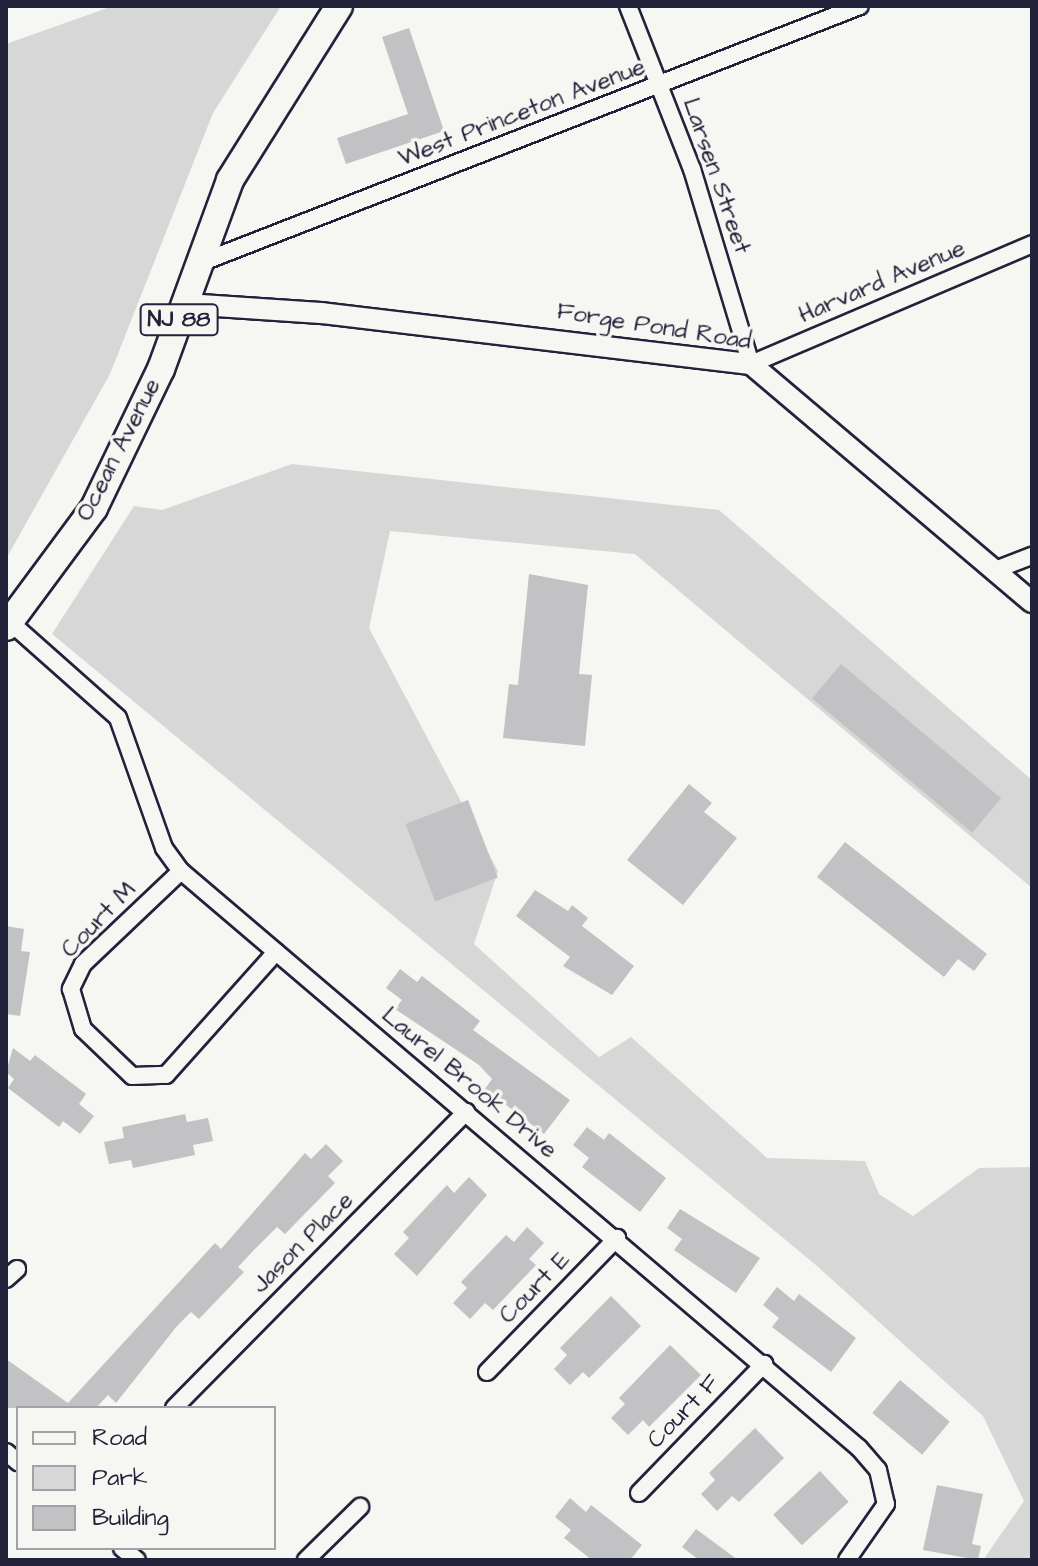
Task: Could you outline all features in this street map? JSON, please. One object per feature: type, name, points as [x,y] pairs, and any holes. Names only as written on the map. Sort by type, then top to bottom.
[{"type":"main road","name":"Ocean Avenue","points":[[8,624],[94,508],[185,304],[230,180],[339,6]]},
{"type":"street","name":"Larsen Street","points":[[628,6],[660,86],[751,364]]},
{"type":"street","name":"West Princeton Avenue","points":[[200,263],[860,6]]},
{"type":"street","name":"Harvard Avenue","points":[[751,364],[1032,244]]},
{"type":"street","name":"Forge Pond Road","points":[[185,304],[322,313],[751,364],[1032,602]]},
{"type":"street","points":[[995,570],[1032,556]]},
{"type":"street","name":"Laurel Brook Drive","points":[[8,624],[118,718],[164,848],[181,871],[617,1238],[859,1448],[887,1489],[882,1520],[847,1560]]},
{"type":"street","name":"Court M","points":[[181,871],[83,964],[71,989],[83,1029],[122,1068],[142,1079],[166,1075],[276,952]]},
{"type":"street","name":"Jason Place","points":[[176,1406],[466,1112]]},
{"type":"street","name":"Court E","points":[[487,1372],[617,1238]]},
{"type":"street","name":"Court F","points":[[639,1493],[764,1364]]},
{"type":"street","points":[[306,1560],[360,1507]]},
{"type":"green space","points":[[113,6],[281,6],[213,113],[110,374],[6,559],[6,44]]},
{"type":"green space","points":[[292,464],[719,510],[1032,780],[1032,888],[635,554],[390,531],[369,628],[498,871],[474,944],[599,1057],[631,1037],[767,1158],[865,1161],[879,1194],[913,1216],[979,1168],[1032,1167],[1032,1560],[983,1560],[1024,1501],[983,1416],[817,1266],[52,634],[134,506],[162,510]]},
{"type":"building","points":[[409,28],[444,131],[346,164],[337,138],[408,114],[382,37]]},
{"type":"building","points":[[529,574],[588,585],[579,674],[592,675],[585,746],[503,738],[509,684],[518,685]]},
{"type":"building","points":[[841,664],[1001,798],[972,833],[812,698]]},
{"type":"building","points":[[689,784],[712,803],[704,812],[737,838],[683,905],[627,860]]},
{"type":"building","points":[[468,800],[498,877],[435,901],[405,824]]},
{"type":"building","points":[[845,842],[987,954],[974,971],[958,959],[944,977],[817,877]]},
{"type":"building","points":[[535,890],[568,911],[572,905],[588,918],[582,926],[634,966],[612,995],[563,966],[570,957],[516,916]]},
{"type":"building","points":[[6,926],[24,929],[21,951],[30,952],[20,1016],[6,1014]]},
{"type":"building","points":[[400,969],[417,982],[422,976],[480,1021],[473,1030],[570,1100],[544,1134],[485,1089],[492,1079],[479,1065],[395,1009],[402,1000],[386,988]]},
{"type":"building","points":[[13,1048],[30,1061],[35,1055],[86,1094],[79,1104],[94,1116],[80,1134],[63,1121],[59,1127],[8,1088],[14,1079],[6,1072]]},
{"type":"building","points":[[185,1114],[187,1122],[208,1118],[213,1141],[193,1145],[195,1155],[133,1168],[131,1160],[109,1164],[104,1142],[124,1138],[122,1127]]},
{"type":"building","points":[[587,1127],[604,1140],[609,1133],[666,1178],[640,1212],[582,1167],[589,1158],[573,1145]]},
{"type":"building","points":[[326,1144],[343,1161],[328,1176],[335,1183],[285,1234],[277,1227],[252,1252],[238,1267],[244,1272],[199,1319],[191,1312],[177,1326],[116,1403],[108,1395],[98,1406],[6,1408],[6,1359],[68,1403],[215,1243],[221,1249],[305,1153],[311,1159]]},
{"type":"building","points":[[469,1177],[487,1195],[417,1276],[394,1254],[409,1238],[403,1232],[447,1185],[454,1193]]},
{"type":"building","points":[[680,1209],[760,1258],[736,1293],[674,1250],[682,1239],[667,1228]]},
{"type":"building","points":[[527,1227],[544,1243],[529,1259],[536,1265],[493,1310],[485,1303],[470,1319],[453,1303],[467,1288],[461,1282],[506,1235],[514,1242]]},
{"type":"building","points":[[777,1287],[794,1301],[799,1294],[856,1338],[831,1372],[772,1327],[779,1318],[763,1305]]},
{"type":"building","points":[[611,1296],[641,1326],[589,1378],[583,1372],[570,1385],[554,1369],[567,1355],[560,1348]]},
{"type":"building","points":[[670,1345],[701,1375],[649,1427],[643,1420],[628,1435],[611,1418],[625,1404],[619,1398]]},
{"type":"building","points":[[900,1380],[950,1422],[922,1455],[872,1413]]},
{"type":"building","points":[[755,1428],[784,1458],[739,1502],[732,1496],[717,1511],[701,1494],[715,1480],[709,1473]]},
{"type":"building","points":[[820,1471],[849,1502],[802,1545],[773,1515]]},
{"type":"building","points":[[937,1485],[983,1494],[972,1544],[981,1546],[978,1560],[923,1550]]},
{"type":"building","points":[[570,1498],[586,1512],[591,1505],[642,1545],[630,1560],[592,1560],[564,1538],[571,1530],[555,1517]]},
{"type":"building","points":[[696,1529],[738,1560],[699,1560],[682,1547]]}]
